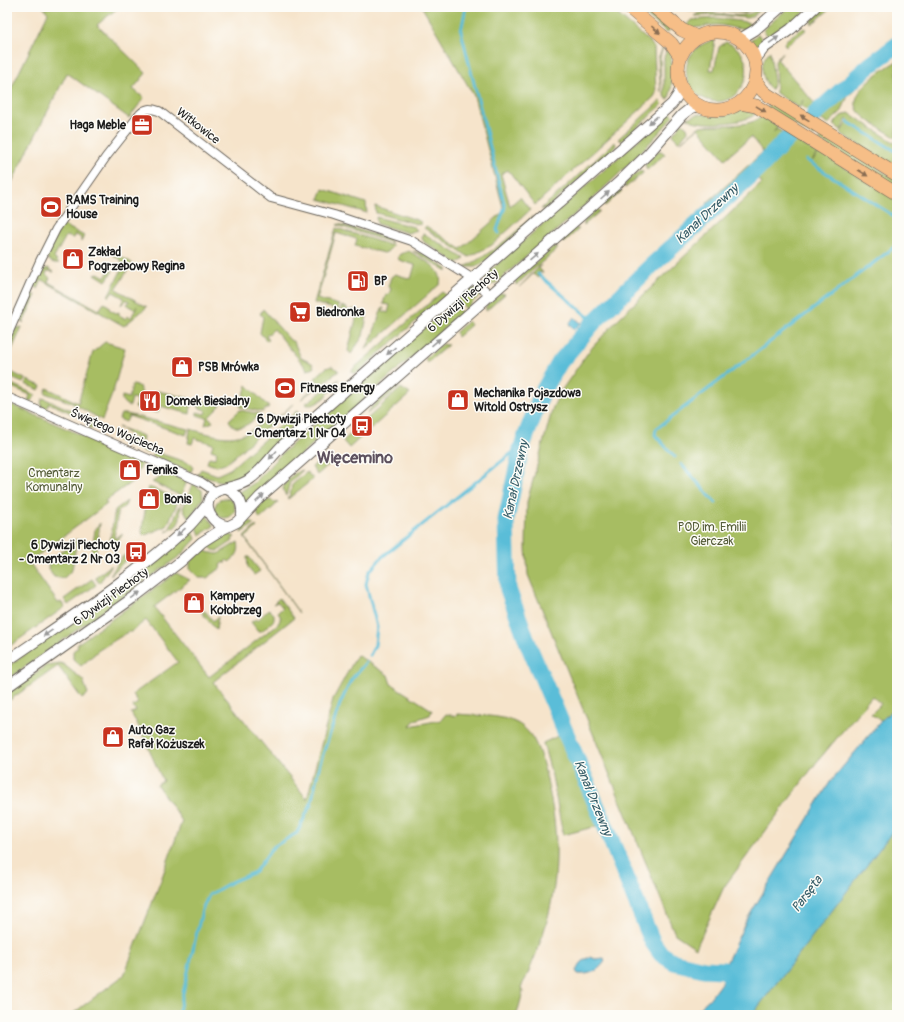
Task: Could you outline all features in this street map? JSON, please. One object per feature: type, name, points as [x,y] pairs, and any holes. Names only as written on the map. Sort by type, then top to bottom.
[{"type":"main road","points":[[628,7],[671,43],[680,56]]},
{"type":"main road","points":[[654,7],[682,30],[697,36]]},
{"type":"main road","points":[[719,31],[732,34],[740,39],[750,49],[754,60],[755,80],[751,91],[740,103],[729,108],[718,110],[698,106],[690,100],[681,87],[677,69],[680,56],[688,43],[697,36],[719,31]]},
{"type":"main road","points":[[755,80],[768,95],[897,175]]},
{"type":"main road","points":[[740,103],[756,106],[897,194]]},
{"type":"street","points":[[740,39],[755,30],[781,7]]},
{"type":"street","points":[[754,60],[764,48],[791,29],[815,7]]},
{"type":"street","name":"6 Dywizji Piechoty","points":[[7,661],[92,602],[164,547],[188,526],[208,504],[210,497],[216,492],[240,485],[256,475],[284,444],[672,104],[681,87]]},
{"type":"street","name":"6 Dywizji Piechoty","points":[[7,687],[137,595],[180,562],[202,542],[227,526],[237,522],[242,515],[634,169],[686,111],[698,106]]},
{"type":"street","name":"Witkowice","points":[[7,336],[40,261],[56,229],[106,157],[140,114],[145,109],[152,108],[159,111],[271,198],[334,215],[412,241],[473,279]]},
{"type":"street","points":[[473,279],[490,295]]},
{"type":"street","name":"Świętego Wojciecha","points":[[7,397],[202,482],[216,492]]},
{"type":"street","points":[[227,489],[234,493],[239,499],[242,507],[242,515]]},
{"type":"street","points":[[208,504],[209,514],[214,521],[220,525],[227,526]]},
{"type":"green space","points":[[43,7],[119,7],[97,25],[146,73],[133,89],[144,98],[129,118],[67,73],[7,192],[7,97],[48,13]]},
{"type":"green space","points":[[422,7],[615,7],[618,10],[616,13],[651,43],[654,48],[656,93],[654,97],[535,205],[508,170],[501,174],[510,206],[520,197],[530,210],[492,245],[469,257],[424,228],[426,226],[461,249],[504,211],[474,96]]},
{"type":"green space","points":[[636,7],[646,7],[671,28],[667,33]]},
{"type":"green space","points":[[683,7],[755,7],[745,13],[721,10],[689,10]]},
{"type":"green space","points":[[763,7],[753,16],[747,18],[720,15],[694,16],[705,13],[742,15],[754,12]]},
{"type":"green space","points":[[789,7],[810,7],[788,26],[770,38],[763,30]]},
{"type":"green space","points":[[826,7],[831,8],[812,24],[811,20]]},
{"type":"green space","points":[[716,18],[747,22],[752,26],[739,29],[722,25],[698,27],[686,26],[691,20]]},
{"type":"green space","points":[[802,28],[807,29],[786,46],[784,44],[786,40]]},
{"type":"green space","points":[[758,34],[764,42],[756,46],[751,40]]},
{"type":"green space","points":[[897,38],[897,53],[877,68],[855,89],[847,98],[842,111],[828,124],[820,119],[828,111],[820,101],[861,65]]},
{"type":"green space","points":[[715,40],[710,70],[714,70],[719,47],[726,42],[738,49],[745,60],[746,71],[744,83],[737,93],[728,99],[716,102],[703,98],[690,87],[686,70],[689,58],[693,52],[702,44]]},
{"type":"green space","points":[[668,47],[671,58],[672,74],[671,89],[668,100],[664,95],[664,57]]},
{"type":"green space","points":[[663,48],[660,57],[661,92],[658,58]]},
{"type":"green space","points":[[770,51],[774,82],[771,90],[765,81],[762,70],[764,60]]},
{"type":"green space","points":[[783,52],[777,59],[815,104],[808,110],[801,106],[803,100],[799,108],[776,93],[775,61]]},
{"type":"green space","points":[[897,61],[897,138],[863,116],[857,109],[856,101],[859,93],[873,77]]},
{"type":"green space","points":[[660,101],[663,104],[622,141],[618,139]]},
{"type":"green space","points":[[771,102],[818,132],[813,136],[767,108]]},
{"type":"green space","points":[[742,110],[756,113],[744,120],[723,123],[701,123],[687,118],[697,114],[723,116]]},
{"type":"green space","points":[[670,112],[674,116],[654,139],[610,182],[496,283],[490,285],[486,282],[486,274]]},
{"type":"green space","points":[[849,113],[897,144],[897,169],[840,133],[849,120],[847,119],[841,130],[833,124],[841,116]]},
{"type":"green space","points":[[762,116],[778,126],[773,133],[777,129],[786,134],[754,168],[711,207],[707,203],[763,152],[751,137],[725,159],[698,128],[681,142],[700,126],[742,124],[757,120]]},
{"type":"green space","points":[[682,123],[687,127],[688,131],[679,142],[673,134]]},
{"type":"green space","points":[[824,135],[897,180],[897,189],[819,140]]},
{"type":"green space","name":"POD im. Emilii Gierczak","points":[[793,138],[817,153],[812,161],[820,152],[897,200],[897,705],[881,721],[871,714],[881,704],[872,696],[816,763],[724,887],[696,948],[675,934],[528,575],[526,548],[527,502],[553,407],[561,391],[589,351],[620,317],[762,183],[754,175]]},
{"type":"green space","points":[[615,142],[616,146],[546,209],[541,209]]},
{"type":"green space","points":[[658,151],[665,154],[647,170],[645,164]]},
{"type":"green space","points":[[642,171],[643,173],[625,188],[625,183],[638,172]]},
{"type":"green space","points":[[323,189],[366,203],[367,213],[319,199]]},
{"type":"green space","points":[[621,190],[622,191],[605,206],[605,201]]},
{"type":"green space","points":[[375,206],[417,220],[421,222],[421,225],[376,213]]},
{"type":"green space","points":[[597,209],[600,211],[584,225],[584,221]]},
{"type":"green space","points":[[533,216],[531,222],[482,264],[475,267],[465,267],[501,244]]},
{"type":"green space","points":[[376,217],[414,227],[417,230],[408,233],[377,224]]},
{"type":"green space","points":[[62,224],[84,236],[81,242],[81,238],[75,234],[73,238],[66,236],[54,258],[59,263],[55,263],[49,260],[46,255]]},
{"type":"green space","points":[[339,224],[387,238],[392,243],[337,225]]},
{"type":"green space","points":[[336,228],[393,246],[384,253],[355,246],[357,239],[336,233],[317,299],[339,305],[338,310],[314,303]]},
{"type":"green space","points":[[575,228],[579,229],[563,243],[562,240]]},
{"type":"green space","points":[[423,233],[465,259],[457,263],[424,242],[422,238]]},
{"type":"green space","points":[[553,247],[558,248],[516,285],[515,280]]},
{"type":"green space","points":[[409,251],[425,260],[435,268],[439,273],[440,284],[365,350],[372,337],[382,308],[384,308],[383,311],[388,313],[390,305],[383,304],[386,294],[389,295],[391,288],[388,287],[391,277],[395,274],[411,279],[415,265],[399,260],[398,257],[400,254]]},
{"type":"green space","points":[[413,251],[425,254],[448,270],[445,270]]},
{"type":"green space","points":[[113,252],[132,263],[116,289],[147,307],[124,326],[42,280],[38,289],[34,285],[40,270],[48,268],[54,272],[47,271],[46,274],[50,278],[48,282],[99,310],[104,303],[109,306],[109,309],[116,313],[119,312],[119,315],[126,319],[127,316],[131,318],[137,306],[134,309],[127,305],[129,301],[126,300],[121,305],[124,298],[113,292],[109,297],[108,296],[122,269],[122,261],[113,255]]},
{"type":"green space","points":[[541,265],[539,268],[543,273],[539,272],[537,275],[539,277],[538,278],[533,274],[519,287]]},
{"type":"green space","points":[[110,270],[113,271],[106,281],[95,274],[98,273],[105,277]]},
{"type":"green space","points":[[471,288],[478,289],[480,295],[466,309],[457,299]]},
{"type":"green space","points":[[442,292],[446,295],[357,373],[352,373],[352,370]]},
{"type":"green space","points":[[500,293],[505,294],[486,311],[486,306]]},
{"type":"green space","points":[[30,294],[36,295],[23,323],[20,317]]},
{"type":"green space","points":[[453,303],[462,313],[245,504],[238,493],[254,483],[279,456]]},
{"type":"green space","points":[[342,306],[347,308],[347,310],[351,311],[352,309],[364,312],[367,316],[363,336],[351,354],[348,351],[357,315],[340,310]]},
{"type":"green space","points":[[263,309],[290,340],[294,342],[301,358],[312,363],[314,367],[312,369],[306,370],[307,369],[274,329],[266,336],[269,340],[267,341],[260,333],[263,317],[260,314]]},
{"type":"green space","points":[[468,321],[471,325],[457,337],[456,332]]},
{"type":"green space","points":[[22,327],[7,361],[13,342],[11,339],[15,328]]},
{"type":"green space","points":[[105,342],[125,348],[113,392],[102,420],[70,402],[45,393],[47,388],[78,403],[93,352]]},
{"type":"green space","points":[[442,344],[448,345],[427,363],[425,359]]},
{"type":"green space","points":[[332,366],[339,371],[301,399],[319,383],[315,378],[326,368]]},
{"type":"green space","points":[[7,370],[25,379],[23,383],[7,376]]},
{"type":"green space","points":[[339,379],[324,398],[315,404],[305,404]]},
{"type":"green space","points":[[27,380],[41,386],[39,390],[25,384]]},
{"type":"green space","points":[[7,382],[36,395],[31,401],[28,401],[30,395],[7,385]]},
{"type":"green space","points":[[132,385],[139,386],[142,394],[139,408],[135,407],[137,399],[132,398],[130,406],[125,404],[122,400],[122,396],[129,398]]},
{"type":"green space","points":[[247,385],[269,407],[262,412],[240,407]]},
{"type":"green space","points":[[394,387],[399,387],[367,414],[372,406]]},
{"type":"green space","points":[[401,388],[410,394],[349,448],[343,441],[357,428],[360,431],[366,425],[364,423],[368,418]]},
{"type":"green space","points":[[158,391],[192,399],[190,414],[160,406],[158,413],[142,409],[144,400],[155,403]]},
{"type":"green space","points":[[43,398],[92,419],[100,426],[91,429],[89,428],[91,422],[49,403],[46,409],[42,407],[41,402]]},
{"type":"green space","points":[[198,400],[221,405],[209,417],[213,422],[205,425],[207,418],[197,415],[197,412],[205,414],[206,410],[199,408]]},
{"type":"green space","name":"Cmentarz Komunalny","points":[[10,404],[143,462],[133,481],[105,501],[107,504],[29,562],[58,603],[61,602],[65,607],[7,648],[7,406]]},
{"type":"green space","points":[[240,410],[260,414],[249,424],[236,427],[232,425],[229,420]]},
{"type":"green space","points":[[298,410],[297,420],[263,458],[247,473],[234,480],[223,482],[197,475],[201,469],[217,475],[230,469]]},
{"type":"green space","points":[[121,414],[127,414],[188,429],[186,435],[129,416],[126,422],[119,419]]},
{"type":"green space","points":[[272,415],[277,419],[227,463],[219,466],[207,463],[209,457],[215,458],[217,452],[211,450],[213,444],[194,438],[192,444],[188,443],[190,429],[225,437],[234,437],[251,431]]},
{"type":"green space","points":[[118,427],[143,436],[142,442]]},
{"type":"green space","points":[[113,431],[148,450],[147,453],[115,439]]},
{"type":"green space","points":[[155,452],[192,464],[193,467],[191,472],[152,456]]},
{"type":"green space","points":[[327,455],[333,461],[317,475],[312,467]]},
{"type":"green space","points":[[303,470],[290,482],[286,496],[283,490],[287,480]]},
{"type":"green space","points":[[307,472],[313,479],[288,499],[287,498],[290,496],[292,485]]},
{"type":"green space","points":[[167,474],[187,481],[181,496],[152,482]]},
{"type":"green space","points":[[193,484],[202,490],[203,498],[189,519],[183,508]]},
{"type":"green space","points":[[149,487],[179,499],[167,526],[143,536],[142,530],[146,504],[152,505],[154,494],[148,492]]},
{"type":"green space","points":[[225,498],[232,501],[235,508],[232,515],[225,518],[218,515],[215,508],[218,501]]},
{"type":"green space","points":[[270,500],[278,503],[260,519],[257,513],[258,507]]},
{"type":"green space","points":[[127,501],[125,506],[118,511],[114,539],[122,534],[122,536],[109,547],[115,510]]},
{"type":"green space","points":[[182,501],[180,520],[176,526],[166,532],[170,528]]},
{"type":"green space","points":[[206,514],[214,526],[200,535],[196,525]]},
{"type":"green space","points":[[245,521],[250,521],[254,524],[241,533],[242,527]]},
{"type":"green space","points":[[100,523],[96,552],[91,558],[95,530]]},
{"type":"green space","points":[[256,526],[257,527],[245,538],[299,613],[244,537]]},
{"type":"green space","points":[[192,529],[196,539],[181,555],[7,680],[7,667],[119,588]]},
{"type":"green space","points":[[225,535],[235,537],[232,539],[233,541],[218,551],[213,550],[208,545]]},
{"type":"green space","points":[[77,539],[72,570],[64,578],[54,577],[48,569],[49,561]]},
{"type":"green space","points":[[238,542],[239,548],[236,556],[229,562],[227,560],[225,562],[226,564],[224,562],[220,565],[221,568],[207,578],[199,578],[190,569],[190,562],[204,548],[207,552],[218,554]]},
{"type":"green space","points":[[134,548],[136,550],[110,576],[121,558]]},
{"type":"green space","points":[[247,557],[249,557],[260,571],[254,575],[248,568]]},
{"type":"green space","points":[[112,565],[99,583],[95,577]]},
{"type":"green space","points":[[176,573],[190,580],[154,607],[209,677],[278,624],[281,618],[278,612],[283,608],[278,602],[273,604],[279,598],[294,618],[213,682],[307,799],[333,699],[357,655],[388,675],[391,684],[432,710],[430,715],[415,720],[410,726],[441,720],[446,714],[455,716],[457,714],[488,716],[511,720],[523,727],[528,732],[539,751],[545,772],[554,818],[556,862],[551,906],[537,951],[521,987],[523,992],[517,1014],[231,1015],[226,1011],[222,1015],[71,1015],[124,975],[182,821],[157,785],[163,781],[139,727],[131,713],[136,711],[133,706],[138,703],[133,694],[178,662],[146,620],[131,632],[128,632],[99,650],[81,666],[73,659],[73,651],[78,647],[77,644]]},
{"type":"green space","points":[[92,579],[96,585],[68,605],[64,599]]},
{"type":"green space","points":[[269,609],[274,614],[274,620],[262,631],[258,631],[251,622],[256,619],[258,620]]},
{"type":"green space","points":[[205,611],[213,621],[218,617],[216,630],[202,613]]},
{"type":"green space","points":[[59,663],[63,664],[83,680],[88,694],[82,699],[58,666],[7,702],[7,693],[47,665]]},
{"type":"green space","points":[[558,736],[562,736],[566,741],[601,825],[563,835],[552,776],[543,743]]},
{"type":"green space","points":[[897,825],[897,1015],[751,1015]]},
{"type":"water","points":[[574,317],[581,323],[574,330],[569,324]]},
{"type":"water","name":"Parsęta","points":[[897,705],[897,826],[752,1015],[692,1015],[710,998],[726,976],[723,970],[746,921],[830,782],[881,721]]},
{"type":"water","points":[[591,957],[595,959],[604,958],[605,961],[594,972],[578,974],[576,971],[580,964],[584,960]]},
{"type":"waterway","points":[[466,7],[461,31],[505,207],[497,230],[499,233]]},
{"type":"waterway","name":"Kanał Drzewny","points":[[814,115],[870,65],[897,45]]},
{"type":"waterway","points":[[848,122],[897,152]]},
{"type":"waterway","name":"Kanał Drzewny","points":[[742,981],[723,970],[704,969],[674,962],[661,954],[652,941],[607,830],[530,649],[508,589],[506,520],[521,449],[542,393],[560,362],[594,322],[650,267],[756,171],[790,136]]},
{"type":"waterway","points":[[806,160],[897,218]]},
{"type":"waterway","points":[[675,457],[655,435],[656,429],[897,245]]},
{"type":"waterway","points":[[538,274],[594,322]]},
{"type":"waterway","points":[[370,655],[375,645],[377,627],[366,584],[369,572],[382,557],[517,449],[521,449]]},
{"type":"waterway","points":[[681,464],[716,503]]},
{"type":"waterway","points":[[178,1015],[202,910],[209,895],[231,882],[255,872],[273,847],[297,833],[311,804],[320,763],[340,704],[351,680],[366,662]]},
{"type":"place","name":"Haga Meble","points":[[142,125]]},
{"type":"place","name":"RAMS Training House","points":[[51,207]]},
{"type":"place","name":"Zakład Pogrzebowy Regina","points":[[73,259]]},
{"type":"place","name":"BP","points":[[358,281]]},
{"type":"place","name":"Biedronka","points":[[300,312]]},
{"type":"place","name":"PSB Mrówka","points":[[182,367]]},
{"type":"place","name":"Fitness Energy","points":[[285,388]]},
{"type":"place","name":"Mechanika Pojazdowa Witold Ostrysz","points":[[458,400]]},
{"type":"place","name":"Domek Biesiadny","points":[[150,401]]},
{"type":"place","name":"6 Dywizji Piechoty - Cmentarz 1 Nr 04","points":[[362,426]]},
{"type":"place","name":"Feniks","points":[[130,470]]},
{"type":"place","name":"Bonis","points":[[149,499]]},
{"type":"place","name":"6 Dywizji Piechoty - Cmentarz 2 Nr 03","points":[[136,552]]},
{"type":"place","name":"Kampery Kołobrzeg","points":[[194,603]]},
{"type":"place","name":"Auto Gaz Rafał Kożuszek","points":[[113,737]]},
{"type":"district","name":"Więcemino","points":[[355,458]]}]
